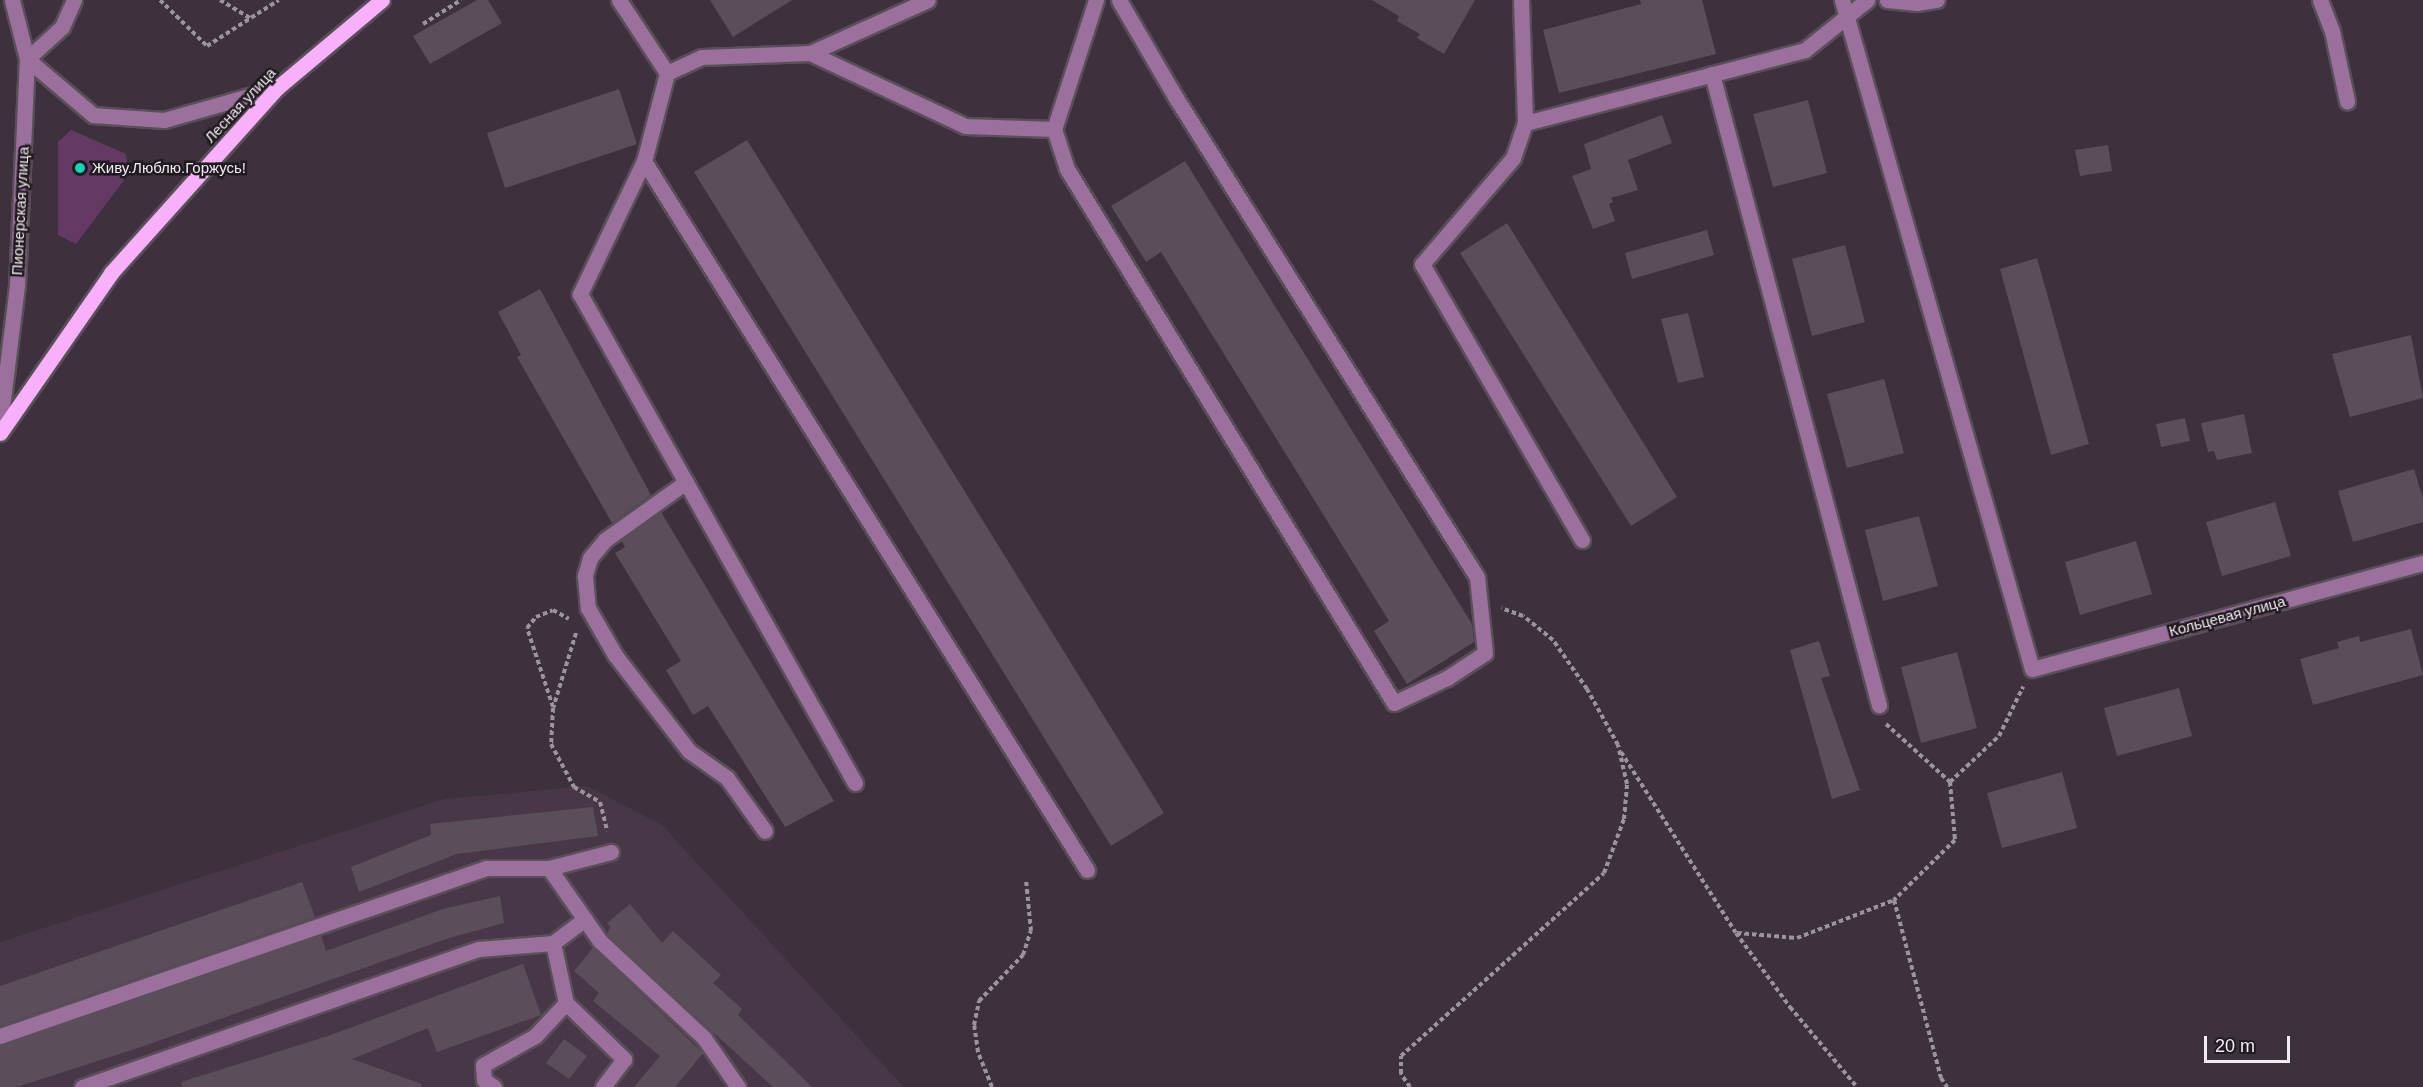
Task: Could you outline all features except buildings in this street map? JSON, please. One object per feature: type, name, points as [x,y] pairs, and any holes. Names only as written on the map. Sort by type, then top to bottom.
[{"type":"main road","name":"Лесная улица","points":[[0,433],[111,273],[277,88],[382,0]]},
{"type":"street","name":"Пионерская улица","points":[[0,424],[17,286],[27,59],[12,0]]},
{"type":"street","points":[[74,0],[62,27],[27,59],[93,115],[164,120],[277,88]]},
{"type":"street","points":[[619,0],[667,73],[644,161],[580,294],[855,783]]},
{"type":"street","points":[[667,73],[702,57],[810,53],[928,0]]},
{"type":"street","points":[[1096,0],[1054,129],[1067,169],[1394,703],[1447,678],[1485,652],[1477,577],[1176,98],[1119,0]]},
{"type":"street","points":[[1521,0],[1525,123],[1513,158],[1422,264],[1582,540]]},
{"type":"street","points":[[1842,0],[2032,669]]},
{"type":"street","points":[[1525,123],[1805,50],[1867,0]]},
{"type":"street","points":[[1887,0],[1917,3],[1937,0]]},
{"type":"street","points":[[2320,0],[2331,31],[2347,101]]},
{"type":"street","points":[[810,53],[965,126],[1054,129]]},
{"type":"street","points":[[1712,74],[1879,705]]},
{"type":"street","points":[[644,161],[1087,870]]},
{"type":"street","points":[[686,482],[605,540],[590,558],[585,576],[588,608],[615,655],[689,751],[727,778],[765,831]]},
{"type":"street","name":"Кольцевая улица","points":[[2032,669],[2423,563]]},
{"type":"street","points":[[0,1036],[486,868],[549,868],[611,852]]},
{"type":"street","points":[[549,868],[600,941],[704,1038],[738,1087]]},
{"type":"street","points":[[82,1087],[479,949],[553,943],[585,919]]},
{"type":"street","points":[[553,943],[566,1003],[624,1059],[603,1087]]},
{"type":"street","points":[[494,1087],[484,1080],[483,1065],[535,1036],[566,1003]]},
{"type":"path","points":[[160,0],[207,46],[279,0]]},
{"type":"path","points":[[220,0],[250,18]]},
{"type":"path","points":[[423,24],[461,0]]},
{"type":"path","points":[[1482,614],[1501,608],[1508,610],[1523,616],[1553,640],[1587,689],[1619,749],[1736,933],[1790,1007],[1857,1087]]},
{"type":"path","points":[[553,708],[527,628],[536,617],[553,610],[578,623]]},
{"type":"path","points":[[571,656],[560,680],[553,708],[551,744],[574,787],[600,802],[611,852]]},
{"type":"path","points":[[1950,783],[2000,736],[2032,669]]},
{"type":"path","points":[[1736,933],[1797,938],[1894,900],[1955,840],[1950,783],[1888,729],[1879,705]]},
{"type":"path","points":[[1410,1087],[1401,1074],[1401,1056],[1604,873],[1624,819],[1627,784],[1619,749]]},
{"type":"path","points":[[992,1087],[978,1052],[974,1025],[979,1000],[1023,955],[1031,931],[1026,880]]},
{"type":"path","points":[[1894,900],[1941,1078],[1947,1087]]},
{"type":"shaded area","points":[[71,130],[126,154],[128,175],[76,244],[58,235],[58,142]]},
{"type":"shaded area","points":[[587,786],[662,825],[904,1087],[0,1087],[0,942],[444,799]]},
{"type":"place","name":"Живу.Люблю.Горжусь!","points":[[80,168]]}]
